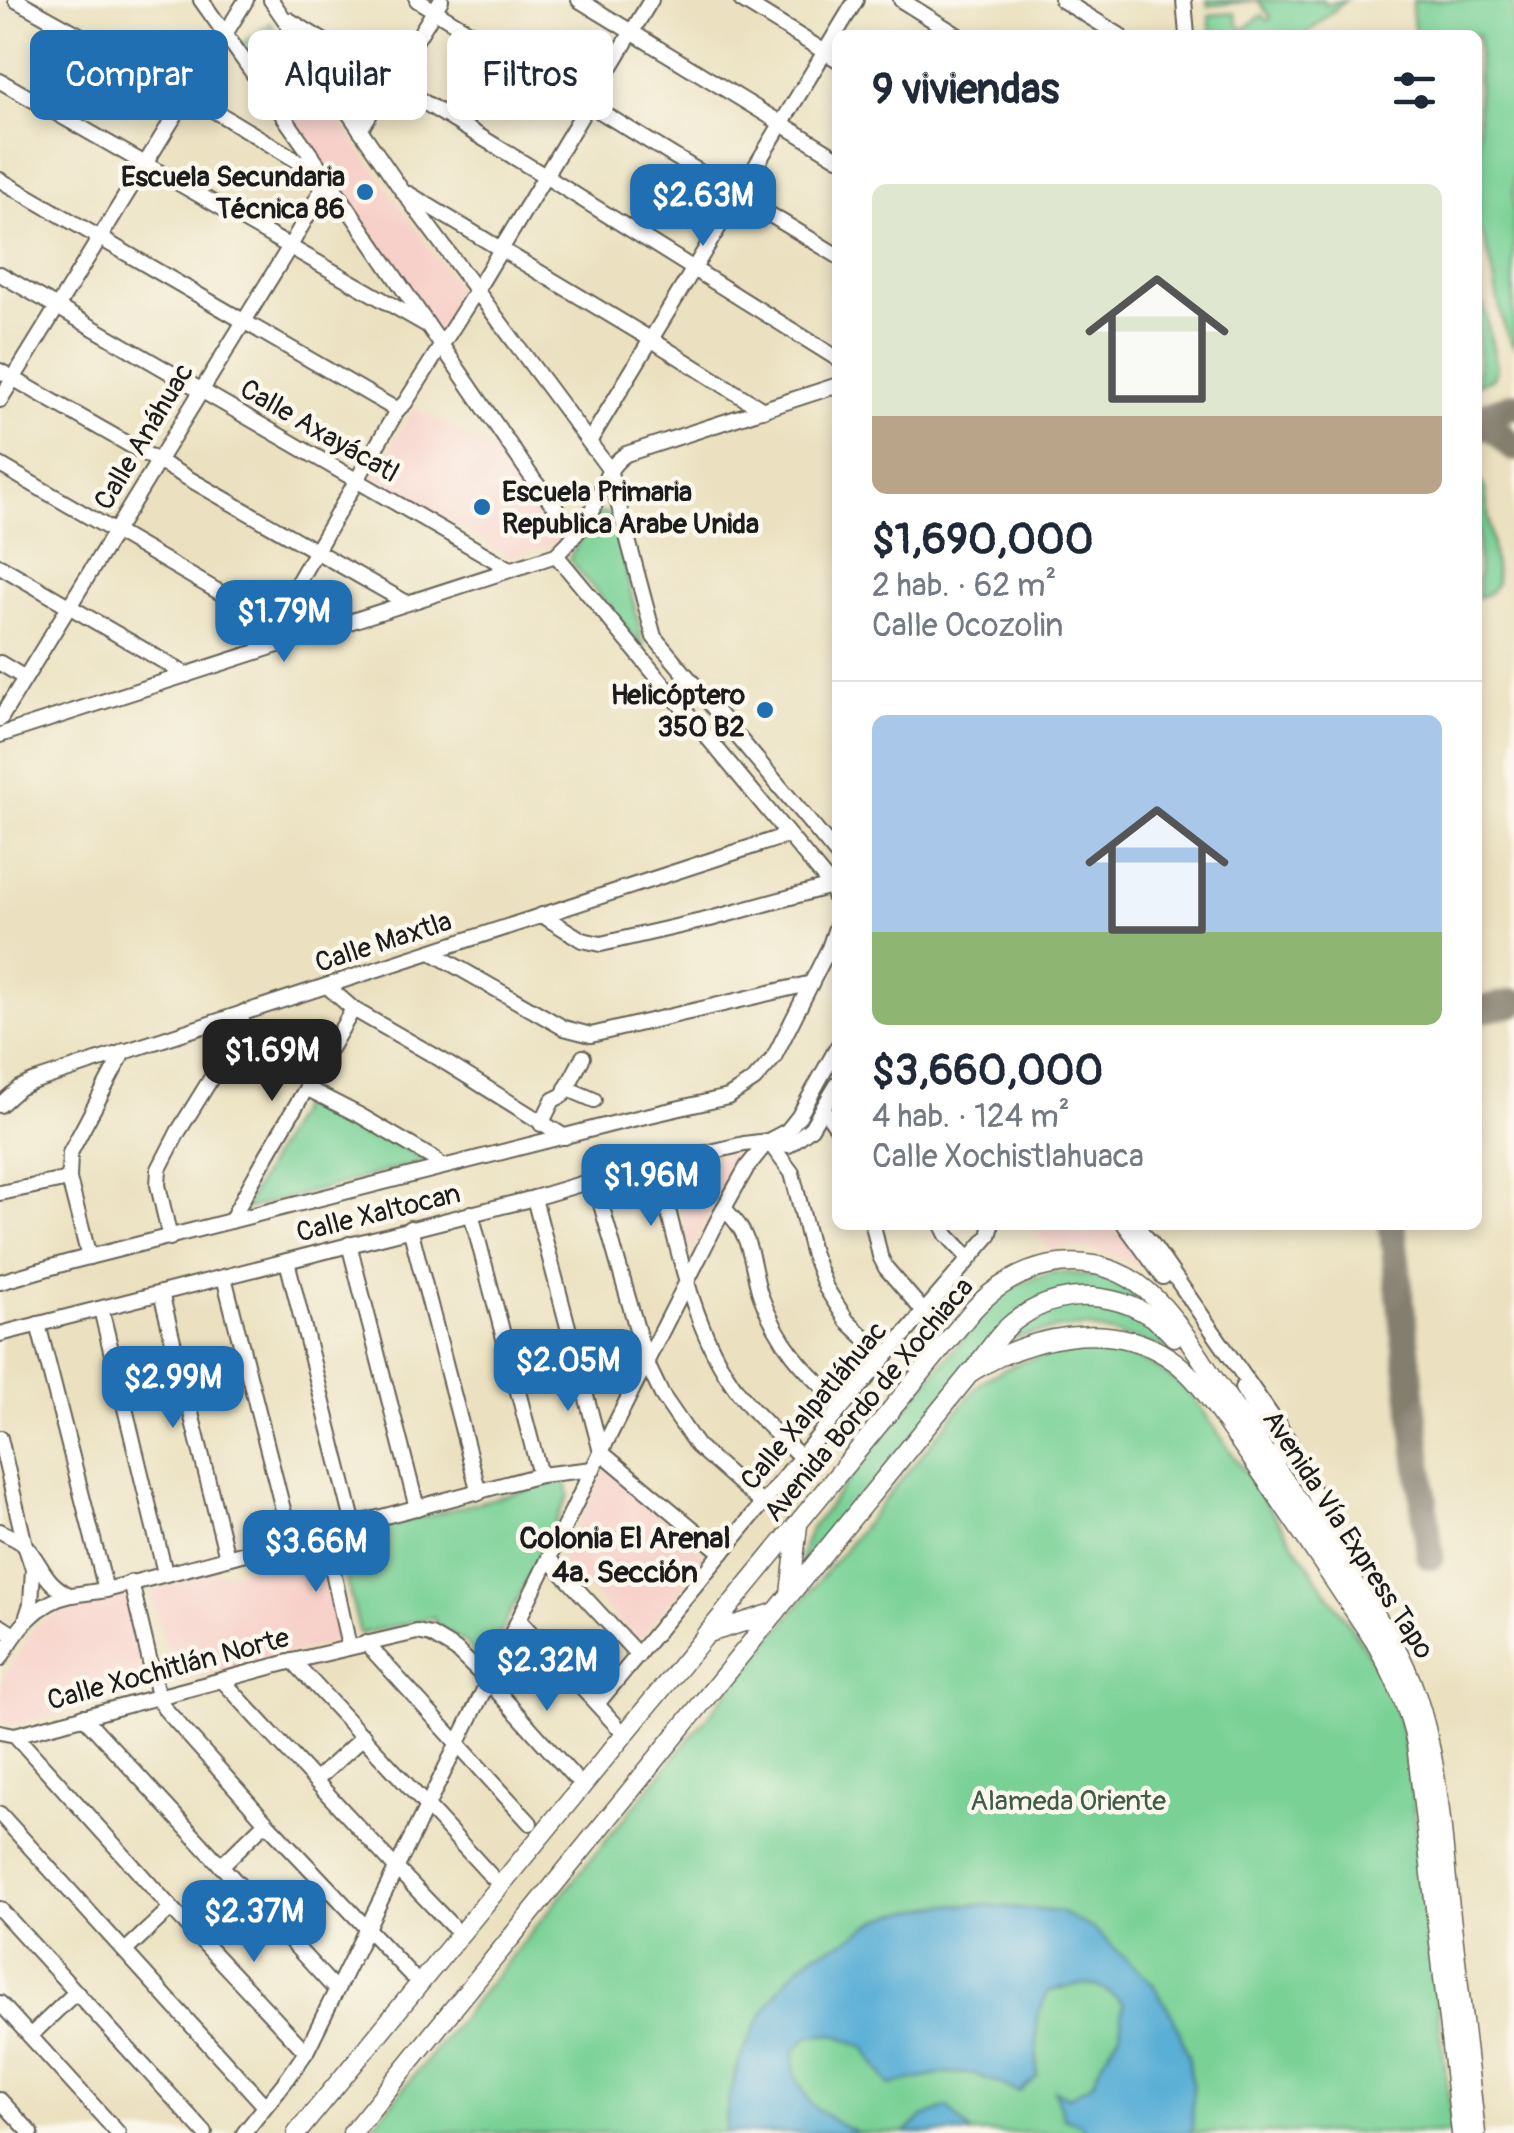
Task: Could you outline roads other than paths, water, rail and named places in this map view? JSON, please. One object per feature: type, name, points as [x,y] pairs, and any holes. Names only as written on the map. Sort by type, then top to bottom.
[{"type":"main road","name":"Avenida Bordo de Xochiaca","points":[[300,2131],[973,1310],[1000,1284],[1036,1268],[1070,1263],[1117,1272],[1141,1299]]},
{"type":"main road","points":[[352,2133],[1018,1318],[1064,1298],[1141,1299],[1172,1335],[1196,1381]]},
{"type":"main road","name":"Avenida Vía Express Tapo","points":[[1141,1299],[1166,1310],[1238,1397],[1260,1459],[1375,1642],[1409,1714],[1416,1744],[1461,2133]]},
{"type":"main road","points":[[972,1372],[1031,1343],[1087,1336],[1147,1346],[1196,1381]]},
{"type":"main road","name":"Avenida Vía Express Tapo","points":[[1196,1381],[1357,1588],[1404,1662],[1418,1697],[1438,1801],[1476,2133]]},
{"type":"main road","points":[[1260,1459],[1279,1458],[1284,1449],[1278,1425]]},
{"type":"main road","points":[[790,1595],[798,1525]]},
{"type":"main road","points":[[706,1634],[777,1612]]},
{"type":"street","points":[[16,0],[70,30]]},
{"type":"street","points":[[193,0],[204,4],[221,30]]},
{"type":"street","points":[[227,30],[246,0]]},
{"type":"street","points":[[271,0],[401,189],[609,469],[654,637],[832,849]]},
{"type":"street","points":[[417,0],[438,5],[476,30]]},
{"type":"street","points":[[578,0],[832,154]]},
{"type":"street","points":[[613,64],[651,0]]},
{"type":"street","points":[[589,442],[782,124],[831,56],[741,0]]},
{"type":"street","points":[[843,30],[856,0]]},
{"type":"street","points":[[902,0],[949,30]]},
{"type":"street","points":[[1062,0],[1111,30]]},
{"type":"street","points":[[1184,0],[1187,30]]},
{"type":"street","points":[[422,30],[438,5]]},
{"type":"street","points":[[282,16],[305,30]]},
{"type":"street","points":[[228,41],[536,482],[576,533]]},
{"type":"street","points":[[0,81],[429,326]]},
{"type":"street","points":[[427,104],[832,355]]},
{"type":"street","points":[[228,119],[328,179]]},
{"type":"street","points":[[0,400],[7,374],[57,306],[172,120]]},
{"type":"street","points":[[360,130],[366,120]]},
{"type":"street","points":[[258,652],[357,481],[394,408],[405,403],[442,346],[579,120]]},
{"type":"street","points":[[613,120],[832,252]]},
{"type":"street","name":"Calle Anáhuac","points":[[0,719],[328,179]]},
{"type":"street","points":[[0,180],[394,408]]},
{"type":"street","points":[[401,189],[762,410]]},
{"type":"street","name":"Calle Axayácatl","points":[[0,274],[510,569]]},
{"type":"street","points":[[7,374],[407,603]]},
{"type":"street","points":[[0,735],[556,555],[594,506],[609,469],[626,454],[832,387]]},
{"type":"street","points":[[0,465],[274,624],[293,640]]},
{"type":"street","points":[[556,555],[832,892]]},
{"type":"street","points":[[0,566],[187,675]]},
{"type":"street","points":[[0,663],[24,678]]},
{"type":"street","points":[[818,834],[832,823]]},
{"type":"street","name":"Calle Maxtla","points":[[0,1105],[32,1082],[788,835]]},
{"type":"street","points":[[542,915],[582,940],[601,944],[830,886]]},
{"type":"street","points":[[431,952],[564,1028],[591,1036],[812,983],[832,953]]},
{"type":"street","name":"Calle Xaltocan","points":[[0,1282],[728,1097],[758,1076],[777,1052],[812,983]]},
{"type":"street","points":[[326,986],[353,1009],[440,1058],[565,1137]]},
{"type":"street","points":[[231,1221],[353,1009]]},
{"type":"street","points":[[170,1238],[158,1184],[159,1169],[220,1064],[244,1012]]},
{"type":"street","points":[[89,1257],[69,1162],[74,1144],[124,1051]]},
{"type":"street","points":[[541,1124],[553,1100],[563,1095],[583,1057]]},
{"type":"street","points":[[244,2133],[306,2052],[724,1208],[747,1167],[768,1141],[787,1130],[799,1116],[832,1057]]},
{"type":"street","points":[[566,1088],[594,1100]]},
{"type":"street","points":[[308,1089],[409,1144],[441,1168]]},
{"type":"street","points":[[832,1094],[824,1109],[832,1121]]},
{"type":"street","name":"Calle Xaltocan","points":[[0,1334],[744,1144],[768,1141],[789,1145],[810,1128],[824,1109]]},
{"type":"street","points":[[768,1141],[792,1173],[809,1242],[826,1288],[846,1321],[885,1358]]},
{"type":"street","points":[[657,1165],[706,1335],[748,1404],[802,1458]]},
{"type":"street","points":[[0,1194],[70,1178]]},
{"type":"street","points":[[594,1180],[646,1364],[662,1395],[697,1446],[762,1504]]},
{"type":"street","points":[[534,1198],[601,1452],[722,1553]]},
{"type":"street","points":[[724,1208],[745,1238],[773,1326],[793,1357],[844,1406]]},
{"type":"street","points":[[471,1213],[540,1475]]},
{"type":"street","points":[[410,1228],[478,1492]]},
{"type":"street","points":[[874,1230],[886,1268],[924,1312]]},
{"type":"street","points":[[944,1230],[968,1258]]},
{"type":"street","name":"Calle Xalpatláhuac","points":[[596,1704],[990,1230]]},
{"type":"street","points":[[1129,1230],[1233,1374],[1238,1397]]},
{"type":"street","points":[[1139,1230],[1278,1425],[1340,1544],[1357,1588]]},
{"type":"street","points":[[349,1244],[418,1508]]},
{"type":"street","points":[[287,1260],[354,1525]]},
{"type":"street","points":[[224,1278],[291,1541]]},
{"type":"street","points":[[161,1293],[227,1557]]},
{"type":"street","points":[[101,1309],[165,1573]]},
{"type":"street","points":[[38,1324],[106,1590]]},
{"type":"street","points":[[0,1438],[32,1569],[33,1588],[26,1620]]},
{"type":"street","points":[[0,1660],[7,1630],[50,1602],[540,1475],[593,1469]]},
{"type":"street","points":[[0,1531],[24,1546],[44,1576],[69,1596]]},
{"type":"street","points":[[324,1533],[349,1647]]},
{"type":"street","points":[[549,1559],[638,1655]]},
{"type":"street","points":[[132,1582],[158,1696],[165,1709],[411,1975]]},
{"type":"street","points":[[519,1620],[616,1726]]},
{"type":"street","name":"Calle Xochitlán Norte","points":[[7,1734],[417,1632],[431,1635],[456,1650],[573,1776]]},
{"type":"street","points":[[366,1643],[530,1823]]},
{"type":"street","points":[[293,1661],[492,1878]]},
{"type":"street","points":[[223,1681],[451,1924]]},
{"type":"street","points":[[83,1716],[335,1990]]},
{"type":"street","points":[[7,1734],[306,2052]]},
{"type":"street","points":[[316,1780],[364,1736]]},
{"type":"street","points":[[0,1814],[265,2106]]},
{"type":"street","points":[[221,1866],[266,1822]]},
{"type":"street","points":[[125,1952],[171,1908]]},
{"type":"street","points":[[0,1909],[204,2133]]},
{"type":"street","points":[[30,2036],[76,1992]]},
{"type":"street","points":[[0,2003],[118,2133]]},
{"type":"street","points":[[0,2100],[31,2133]]},
{"type":"water","points":[[945,1905],[1060,1912],[1095,1930],[1152,1983],[1173,2016],[1188,2054],[1193,2092],[1192,2133],[1087,2133],[1080,2124],[1064,2118],[1054,2090],[1069,2097],[1092,2083],[1120,2033],[1123,2003],[1105,1990],[1079,1985],[1048,1992],[1037,2017],[1037,2077],[1019,2092],[975,2074],[947,2073],[889,2085],[865,2048],[835,2034],[809,2036],[794,2052],[795,2075],[810,2103],[859,2133],[726,2133],[732,2087],[750,2037],[794,1972],[814,1954],[845,1941],[878,1920]]},
{"type":"water","points":[[947,2107],[971,2133],[905,2133],[921,2118]]},
{"type":"place","name":"Escuela Secundaria Técnica 86","points":[[365,192]]},
{"type":"place","name":"Escuela Primaria Republica Arabe Unida","points":[[482,507]]},
{"type":"place","name":"Helicóptero 350 B2","points":[[765,710]]},
{"type":"district","name":"Colonia El Arenal 4a. Sección","points":[[625,1555]]},
{"type":"park label","name":"Alameda Oriente","points":[[1068,1800]]}]
